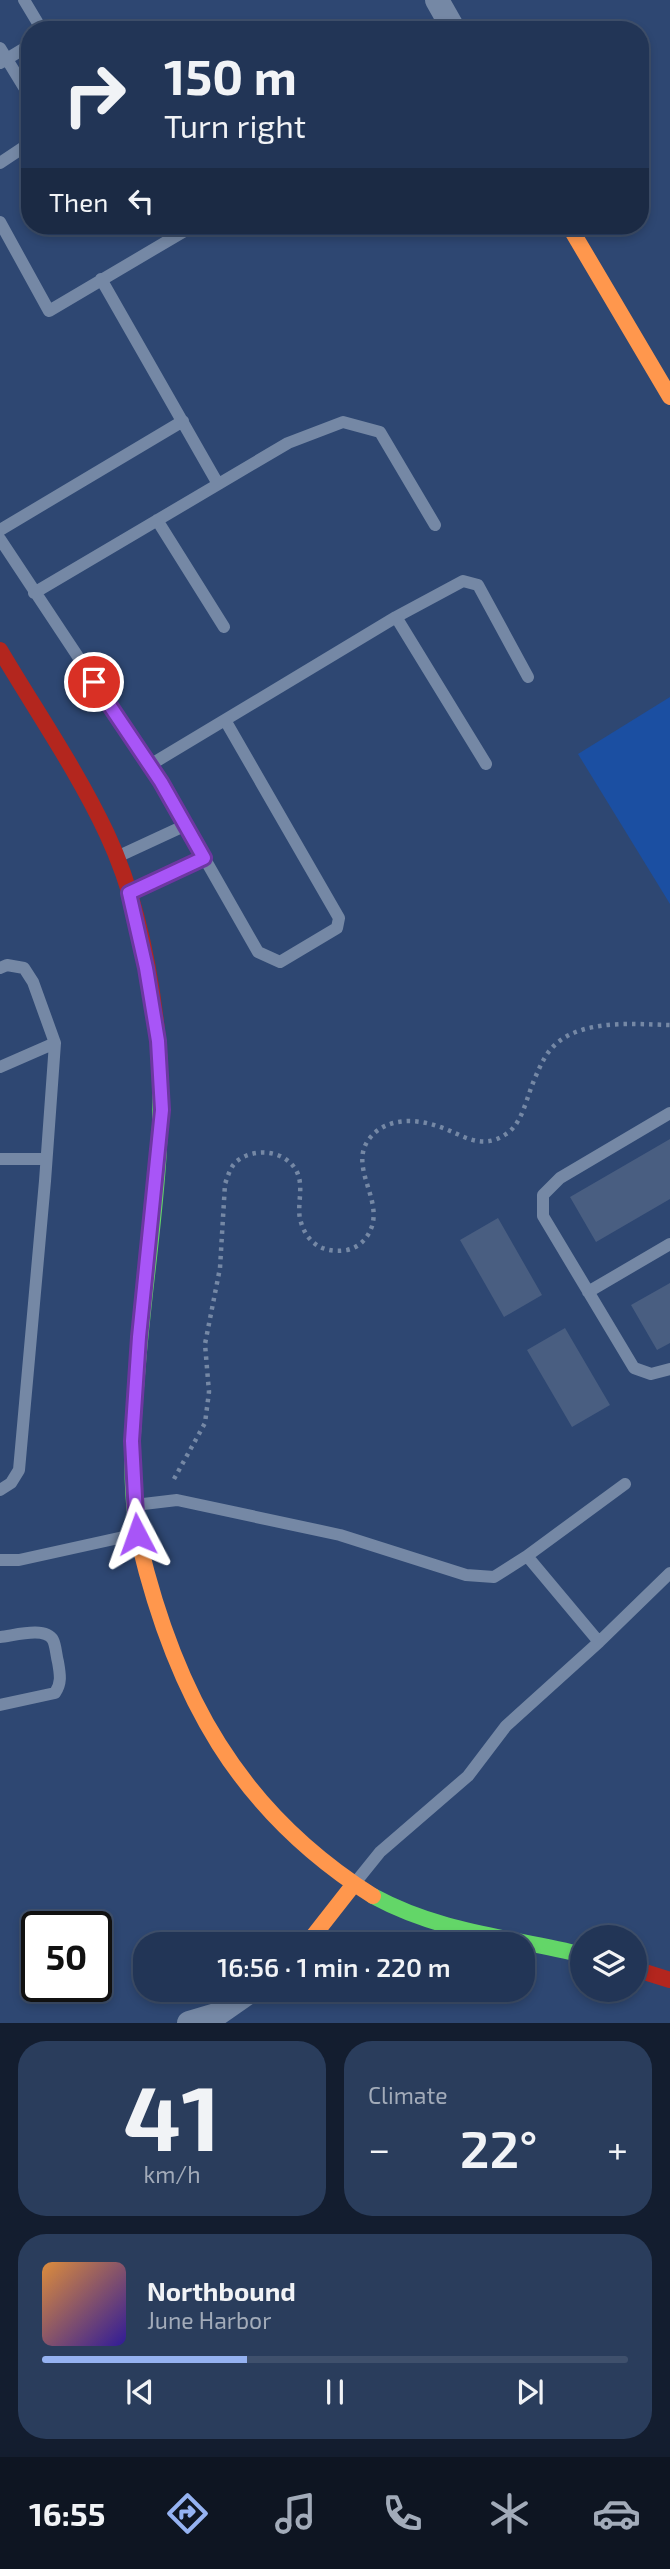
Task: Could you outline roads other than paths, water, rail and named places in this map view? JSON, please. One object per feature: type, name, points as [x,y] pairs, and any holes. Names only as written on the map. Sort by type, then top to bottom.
[{"type":"main road","points":[[574,235],[670,397]]},
{"type":"main road","points":[[0,650],[108,837],[129,893],[146,968],[158,1041],[162,1110],[132,1441],[137,1534],[167,1643],[189,1693],[234,1770],[281,1825],[316,1857],[354,1884],[406,1912],[458,1930],[570,1952]]},
{"type":"main road","points":[[316,1932],[354,1884]]},
{"type":"main road","points":[[647,1973],[670,1980]]},
{"type":"street","points":[[437,0],[449,21]]},
{"type":"street","points":[[189,2023],[216,2015],[235,2002]]},
{"type":"lane","points":[[24,0],[36,21]]},
{"type":"lane","points":[[21,50],[2,57],[21,84]]},
{"type":"lane","points":[[0,163],[21,149]]},
{"type":"lane","points":[[0,222],[49,311],[177,235]]},
{"type":"lane","points":[[101,279],[218,484]]},
{"type":"lane","points":[[0,530],[183,421]]},
{"type":"lane","points":[[34,593],[288,443],[343,422],[380,432],[435,525]]},
{"type":"lane","points":[[157,520],[224,627]]},
{"type":"lane","points":[[0,539],[150,765],[258,952],[280,961],[337,928],[339,918],[225,720]]},
{"type":"lane","points":[[150,765],[396,617],[463,581],[478,585],[528,677]]},
{"type":"lane","points":[[396,617],[486,764]]},
{"type":"lane","points":[[116,857],[186,825]]},
{"type":"lane","points":[[129,893],[204,858]]},
{"type":"lane","points":[[0,968],[6,965],[24,968],[33,982],[55,1043],[19,1470],[11,1483],[0,1490]]},
{"type":"lane","points":[[0,1068],[55,1043]]},
{"type":"lane","points":[[670,1113],[560,1178],[543,1195],[543,1216],[634,1368],[651,1374],[670,1369]]},
{"type":"lane","points":[[0,1159],[46,1159]]},
{"type":"lane","points":[[589,1292],[670,1244]]},
{"type":"lane","points":[[135,1505],[177,1500],[340,1535],[466,1575],[494,1577],[625,1484]]},
{"type":"lane","points":[[0,1560],[19,1560],[137,1534]]},
{"type":"lane","points":[[527,1556],[598,1642]]},
{"type":"lane","points":[[354,1884],[380,1852],[468,1776],[506,1726],[670,1573]]},
{"type":"lane","points":[[0,1637],[48,1634],[53,1641],[60,1686],[55,1693],[0,1704]]}]
